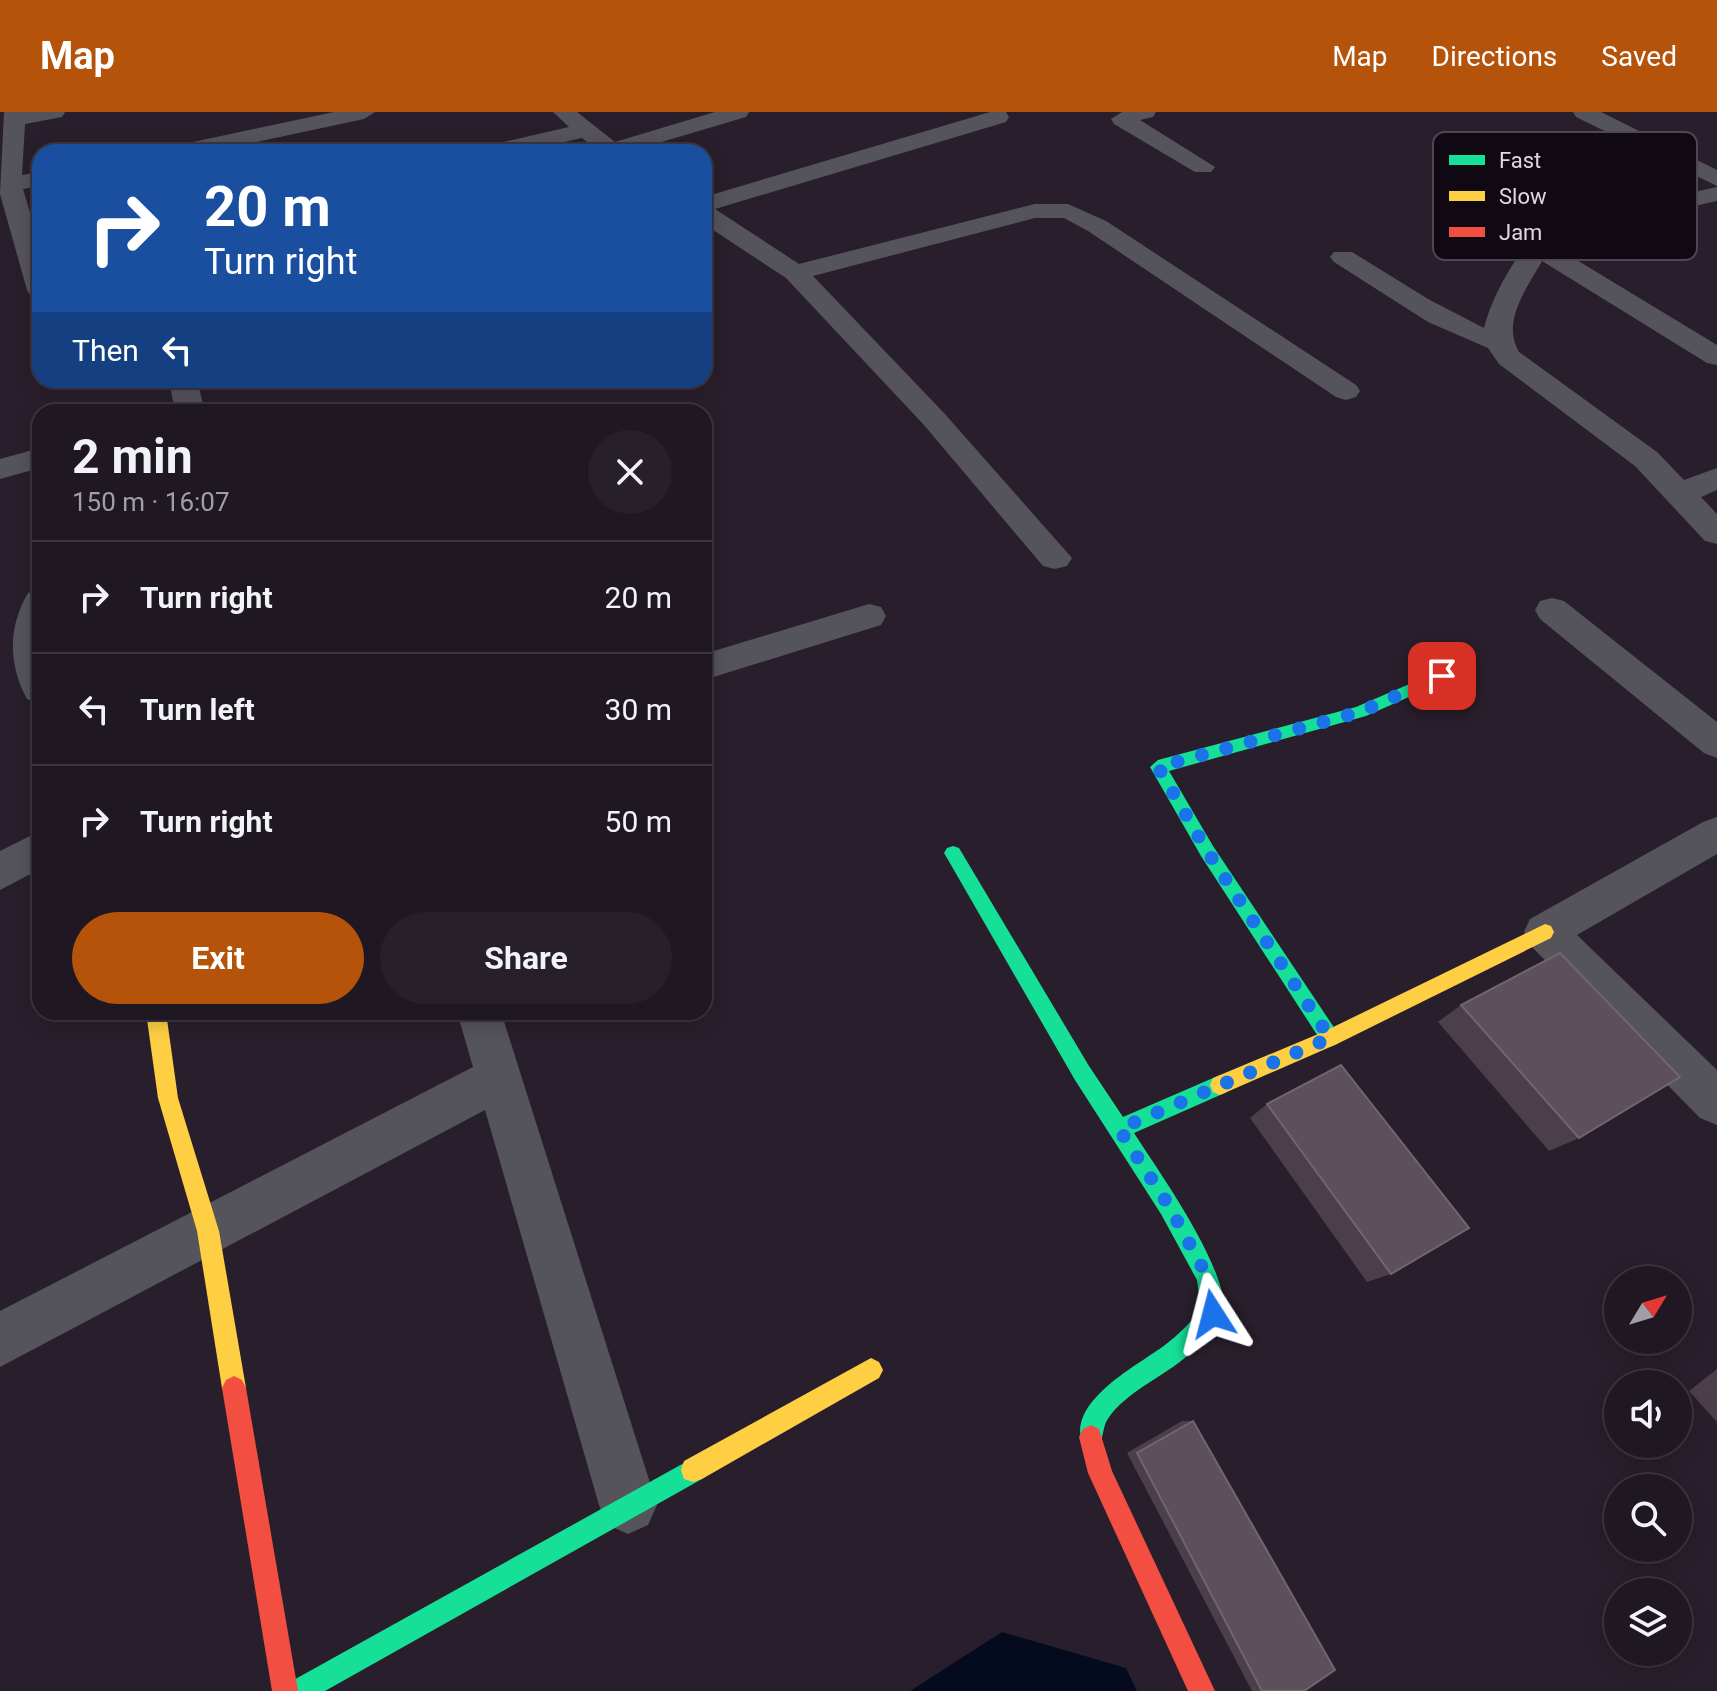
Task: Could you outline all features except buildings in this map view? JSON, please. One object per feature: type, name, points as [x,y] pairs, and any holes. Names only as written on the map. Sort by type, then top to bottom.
[{"type":"street","points":[[32,266],[5,186],[15,116],[54,112]]},
{"type":"street","points":[[216,144],[364,112]]},
{"type":"street","points":[[564,112],[583,131],[602,144]]},
{"type":"street","points":[[635,144],[738,112]]},
{"type":"street","points":[[1116,115],[1145,112]]},
{"type":"street","points":[[1584,112],[1622,132]]},
{"type":"street","points":[[1116,115],[1203,167]]},
{"type":"street","points":[[712,203],[998,117]]},
{"type":"street","points":[[525,144],[583,131]]},
{"type":"street","points":[[1697,164],[1717,159]]},
{"type":"street","points":[[1697,171],[1717,179]]},
{"type":"street","points":[[5,186],[32,181]]},
{"type":"street","points":[[1697,198],[1717,194]]},
{"type":"street","points":[[795,273],[1035,211],[1068,211],[1097,226],[1346,391]]},
{"type":"street","points":[[712,218],[795,273],[943,429],[1055,558]]},
{"type":"street","points":[[1343,257],[1446,321],[1477,336],[1499,342]]},
{"type":"street","points":[[1530,260],[1496,326],[1499,342],[1509,358],[1646,459],[1717,533]]},
{"type":"street","points":[[1558,260],[1717,357]]},
{"type":"street","points":[[0,469],[32,460]]},
{"type":"street","points":[[1680,494],[1717,478]]},
{"type":"street","points":[[1552,610],[1717,743]]},
{"type":"street","points":[[712,665],[869,616]]},
{"type":"street","points":[[32,620],[32,665]]},
{"type":"street","points":[[1330,1038],[1207,851],[1158,767],[1360,712],[1442,676]]},
{"type":"street","points":[[1119,1129],[1330,1038],[1545,932],[1717,834]]},
{"type":"street","points":[[0,872],[32,853]]},
{"type":"street","points":[[953,853],[1082,1073],[1169,1206],[1208,1278],[1213,1314],[1183,1346],[1103,1404],[1090,1432],[1100,1473],[1202,1691]]},
{"type":"street","points":[[1545,932],[1717,1102]]},
{"type":"street","points":[[157,1020],[168,1098],[208,1231],[285,1691]]},
{"type":"street","points":[[481,1020],[628,1505]]},
{"type":"street","points":[[0,1340],[499,1078]]},
{"type":"street","points":[[299,1691],[871,1370]]},
{"type":"water","points":[[1002,1632],[1126,1668],[1137,1691],[910,1691]]},
{"type":"traffic: fast","points":[[1330,1038],[1207,851],[1158,767],[1360,712],[1442,676]]},
{"type":"traffic: fast","points":[[953,853],[1082,1073],[1119,1129],[1220,1085]]},
{"type":"traffic: fast","points":[[1091,1437],[1093,1423],[1100,1410],[1126,1386],[1182,1346],[1213,1314],[1208,1278],[1169,1206],[1119,1129]]},
{"type":"traffic: fast","points":[[299,1691],[693,1470]]},
{"type":"traffic: slow","points":[[1220,1085],[1330,1038],[1545,932]]},
{"type":"traffic: slow","points":[[157,1020],[168,1098],[208,1231],[234,1388]]},
{"type":"traffic: slow","points":[[693,1470],[871,1370]]},
{"type":"traffic: jam","points":[[234,1388],[285,1691]]},
{"type":"traffic: jam","points":[[1091,1437],[1100,1473],[1202,1691]]},
{"type":"route","points":[[1213,1314],[1208,1278],[1169,1206],[1119,1129],[1330,1038],[1207,851],[1158,767],[1360,712],[1442,676]]}]
